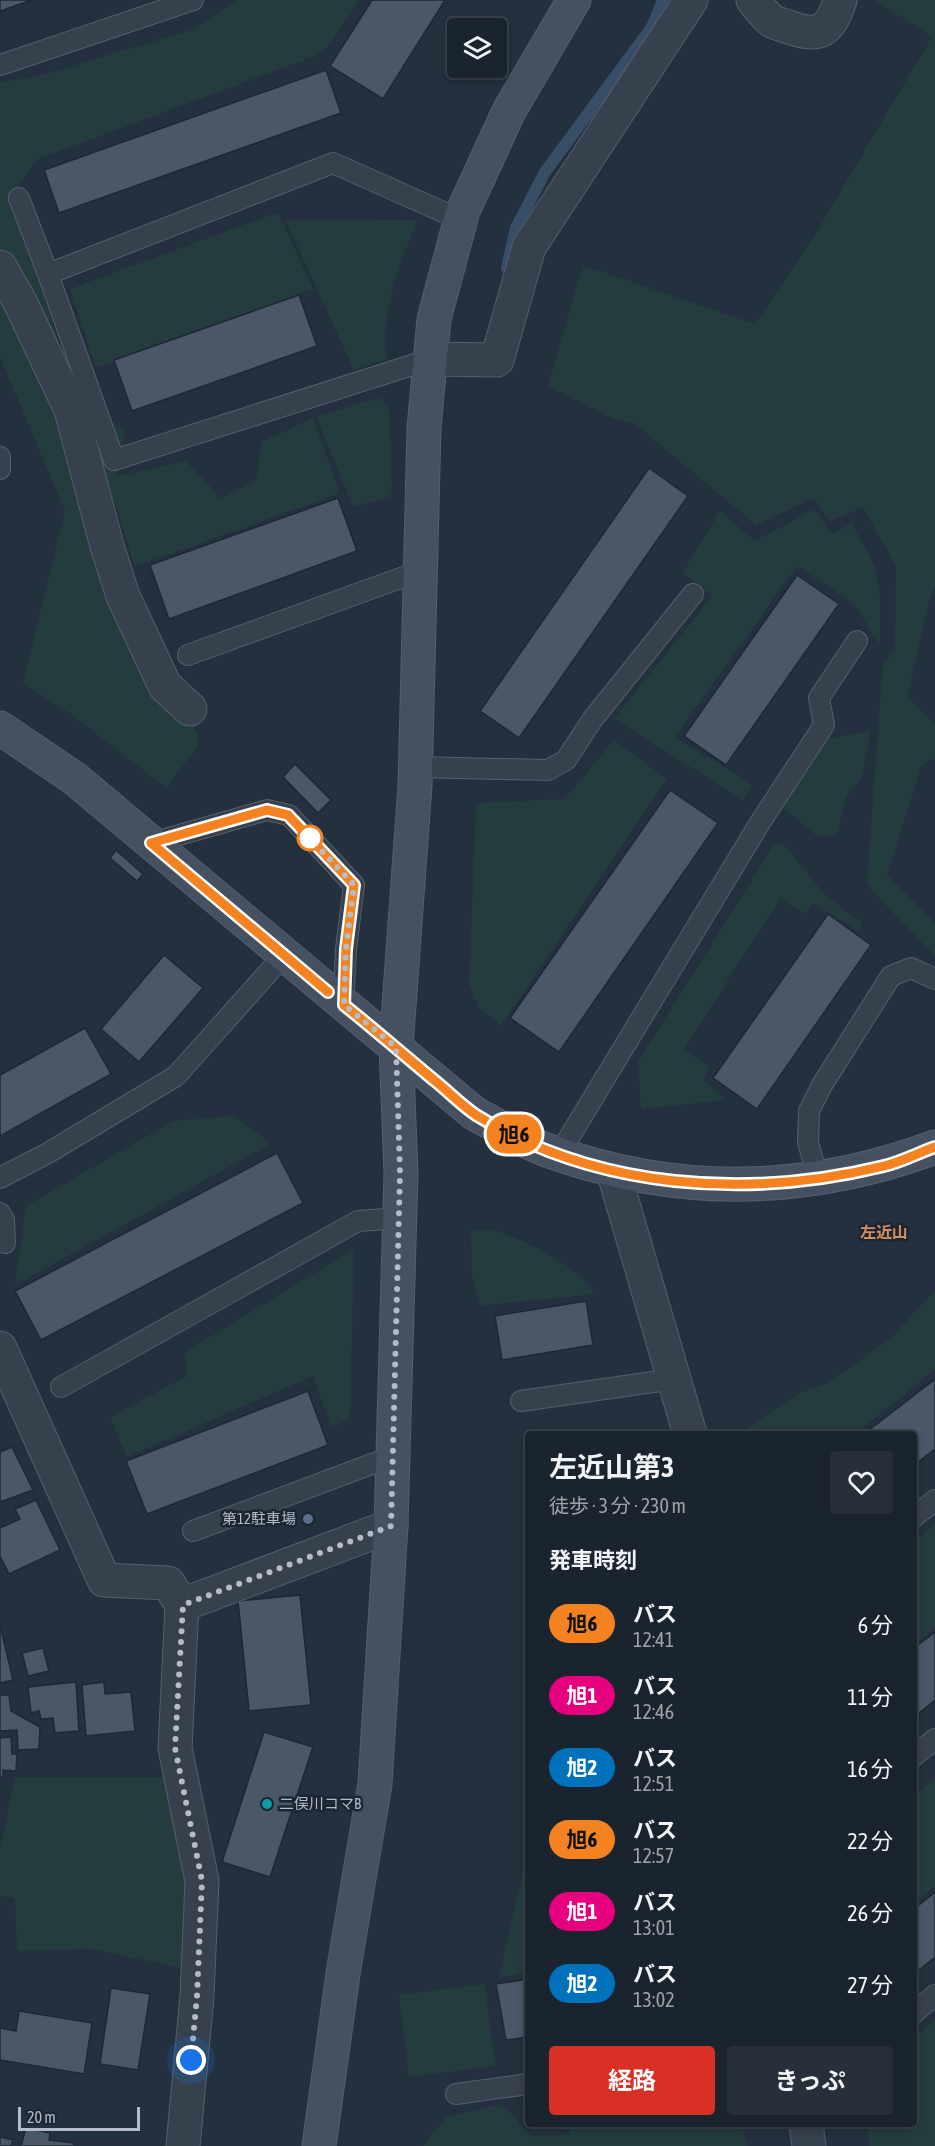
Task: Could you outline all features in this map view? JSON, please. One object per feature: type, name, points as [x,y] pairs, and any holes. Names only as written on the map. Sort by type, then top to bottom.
[{"type":"street","points":[[319,2146],[375,1784],[391,1526],[400,1218],[396,1047],[415,767],[424,428],[434,319],[461,220],[509,111],[574,0]]},
{"type":"street","points":[[431,359],[497,360],[529,247],[691,0]]},
{"type":"street","points":[[753,0],[771,21],[800,32],[816,32],[828,28],[840,0]]},
{"type":"street","points":[[0,267],[21,304],[71,410],[107,546],[123,596],[165,686],[190,709]]},
{"type":"street","points":[[0,728],[74,778],[475,1114],[559,1154],[613,1170],[678,1182],[751,1186],[818,1179],[886,1165],[935,1147]]},
{"type":"street","points":[[613,1170],[689,1431]]},
{"type":"street","points":[[0,1348],[104,1580],[168,1583],[183,1605],[175,1748],[202,1881],[197,1996],[183,2146]]},
{"type":"street","points":[[183,1605],[391,1526]]},
{"type":"street","points":[[806,2127],[809,2146]]},
{"type":"lane","points":[[0,65],[193,0]]},
{"type":"lane","points":[[48,274],[333,163],[461,220]]},
{"type":"lane","points":[[19,198],[114,460],[431,359]]},
{"type":"lane","points":[[0,457],[0,469]]},
{"type":"lane","points":[[188,655],[420,571]]},
{"type":"lane","points":[[415,767],[548,770],[566,760],[592,720],[693,594]]},
{"type":"lane","points":[[559,1154],[761,821],[824,725],[819,698],[857,640]]},
{"type":"lane","points":[[151,843],[267,810],[288,815],[354,885],[346,949],[344,1005]]},
{"type":"lane","points":[[0,1178],[48,1153],[176,1076],[284,955]]},
{"type":"lane","points":[[818,1179],[808,1142],[809,1112],[822,1085],[891,975],[911,968],[935,979]]},
{"type":"lane","points":[[0,1213],[4,1220],[5,1243]]},
{"type":"lane","points":[[61,1387],[358,1221],[400,1218]]},
{"type":"lane","points":[[521,1401],[674,1379]]},
{"type":"lane","points":[[193,1530],[393,1456]]},
{"type":"lane","points":[[917,1515],[935,1500]]},
{"type":"lane","points":[[917,1754],[935,1739]]},
{"type":"lane","points":[[917,2010],[935,1995]]},
{"type":"lane","points":[[456,2094],[525,2084]]},
{"type":"green space","points":[[237,0],[360,0],[328,47],[315,56],[38,159],[18,185],[35,270],[77,399],[125,430],[117,476],[186,461],[221,498],[257,480],[261,442],[313,418],[340,493],[135,567],[113,497],[100,564],[144,667],[198,733],[198,746],[166,788],[71,714],[23,683],[65,511],[0,357],[0,82],[39,76],[191,30]]},
{"type":"green space","points":[[875,0],[935,0],[935,587],[929,601],[907,698],[935,723],[935,760],[930,759],[921,767],[887,875],[935,923],[935,956],[871,890],[867,881],[883,664],[895,650],[896,566],[863,507],[830,521],[814,498],[756,525],[634,423],[614,419],[548,386],[583,265],[755,324],[814,236],[932,37]]},
{"type":"green space","points":[[278,212],[313,289],[96,368],[70,289]]},
{"type":"green space","points":[[285,219],[417,220],[398,271],[389,305],[387,359],[354,370]]},
{"type":"green space","points":[[380,398],[389,407],[392,493],[388,497],[353,507],[316,416]]},
{"type":"green space","points":[[814,509],[832,534],[852,523],[875,566],[880,599],[880,645],[853,603],[797,566],[675,737],[752,784],[743,800],[614,719],[712,596],[683,572],[720,511],[755,541]]},
{"type":"green space","points":[[871,731],[862,777],[846,797],[837,835],[817,836],[780,805],[824,739]]},
{"type":"green space","points":[[614,740],[667,779],[501,1025],[479,1008],[469,984],[476,803],[565,799]]},
{"type":"green space","points":[[783,843],[825,895],[862,923],[860,932],[813,903],[807,914],[780,899],[684,1049],[709,1067],[704,1080],[726,1100],[641,1109],[638,1062],[773,846]]},
{"type":"green space","points":[[235,1116],[271,1144],[15,1285],[26,1206],[173,1121]]},
{"type":"green space","points":[[471,1231],[496,1231],[538,1248],[578,1274],[594,1294],[480,1306],[472,1275]]},
{"type":"green space","points":[[354,1249],[350,1419],[331,1427],[313,1376],[127,1457],[110,1417],[187,1376],[185,1352]]},
{"type":"green space","points":[[935,1290],[935,1370],[859,1431],[744,1431],[797,1394],[821,1386],[847,1370],[892,1337]]},
{"type":"green space","points":[[935,1525],[935,1628],[917,1643],[917,1540]]},
{"type":"green space","points":[[15,1777],[163,1777],[192,1886],[191,1970],[91,1949],[17,1951],[15,1898],[0,1896],[0,1850]]},
{"type":"green space","points":[[935,1778],[935,1886],[917,1901],[917,1793]]},
{"type":"green space","points":[[525,1862],[525,1974],[499,1978]]},
{"type":"green space","points":[[485,1984],[495,2066],[409,2077],[399,1995]]},
{"type":"green space","points":[[935,2020],[935,2146],[869,2146],[868,2127],[917,2127],[917,2035]]},
{"type":"green space","points":[[503,2104],[531,2136],[568,2135],[572,2127],[742,2127],[748,2146],[423,2146],[447,2116]]},
{"type":"building","points":[[0,0],[32,0],[0,11]]},
{"type":"building","points":[[372,0],[445,0],[383,99],[330,66]]},
{"type":"building","points":[[326,70],[341,113],[59,213],[44,170]]},
{"type":"building","points":[[299,295],[317,346],[132,411],[114,360]]},
{"type":"building","points":[[649,468],[688,496],[519,738],[480,711]]},
{"type":"building","points":[[338,498],[357,551],[169,619],[150,565]]},
{"type":"building","points":[[797,575],[839,604],[726,765],[684,736]]},
{"type":"building","points":[[295,764],[331,800],[318,813],[283,777]]},
{"type":"building","points":[[670,790],[718,823],[559,1052],[510,1018]]},
{"type":"building","points":[[116,850],[143,874],[137,881],[110,858]]},
{"type":"building","points":[[828,914],[871,945],[757,1109],[713,1078]]},
{"type":"building","points":[[164,955],[203,988],[139,1062],[101,1029]]},
{"type":"building","points":[[85,1028],[111,1074],[0,1136],[0,1075]]},
{"type":"building","points":[[277,1153],[303,1203],[41,1340],[15,1291]]},
{"type":"building","points":[[586,1301],[593,1345],[502,1360],[495,1316]]},
{"type":"building","points":[[935,1379],[935,1449],[917,1463],[917,1431],[868,1431]]},
{"type":"building","points":[[308,1391],[328,1445],[147,1514],[126,1461]]},
{"type":"building","points":[[12,1447],[33,1490],[0,1502],[0,1452]]},
{"type":"building","points":[[36,1500],[60,1550],[9,1574],[0,1556],[0,1528],[20,1519],[15,1509]]},
{"type":"building","points":[[300,1595],[311,1705],[249,1711],[238,1601]]},
{"type":"building","points":[[0,1625],[13,1680],[0,1683]]},
{"type":"building","points":[[935,1632],[935,1700],[917,1715],[917,1646]]},
{"type":"building","points":[[43,1648],[49,1671],[28,1676],[22,1653]]},
{"type":"building","points":[[76,1682],[79,1731],[55,1733],[53,1718],[41,1719],[39,1711],[31,1713],[28,1687]]},
{"type":"building","points":[[104,1682],[105,1694],[131,1692],[135,1731],[86,1736],[82,1685]]},
{"type":"building","points":[[0,1695],[9,1695],[11,1711],[40,1727],[39,1749],[18,1750],[17,1730],[0,1731]]},
{"type":"building","name":"二俣川コマB","points":[[264,1732],[313,1747],[270,1877],[222,1862]]},
{"type":"building","points":[[11,1737],[12,1754],[17,1754],[16,1771],[3,1770],[3,1777],[0,1777],[0,1738]]},
{"type":"building","points":[[935,1892],[935,1957],[917,1972],[917,1907]]},
{"type":"building","points":[[525,1979],[525,2037],[506,2040],[496,1984]]},
{"type":"building","points":[[111,1988],[150,1994],[138,2070],[100,2064]]},
{"type":"building","points":[[19,2011],[92,2023],[84,2074],[0,2060],[0,2028],[16,2031]]},
{"type":"building","points":[[26,2128],[50,2133],[49,2140],[74,2143],[74,2146],[21,2146]]},
{"type":"building","points":[[0,2137],[13,2140],[11,2146],[0,2146]]},
{"type":"waterway","points":[[507,268],[516,228],[545,172],[652,27],[663,0]]},
{"type":"bus line","name":"旭6","points":[[328,992],[151,843],[267,810],[288,815],[354,885],[346,949],[344,1005],[475,1114],[546,1150],[613,1170],[678,1182],[751,1186],[818,1179],[886,1165],[935,1147]]},
{"type":"place","name":"第12駐車場","points":[[308,1519]]},
{"type":"place","name":"二俣川コマB","points":[[267,1804]]},
{"type":"district","name":"左近山","points":[[884,1232]]},
{"type":"route","points":[[191,2060],[197,1996],[202,1881],[175,1748],[183,1605],[391,1526],[400,1173],[396,1047],[344,1005],[346,949],[354,885],[305,833],[310,838]]}]
